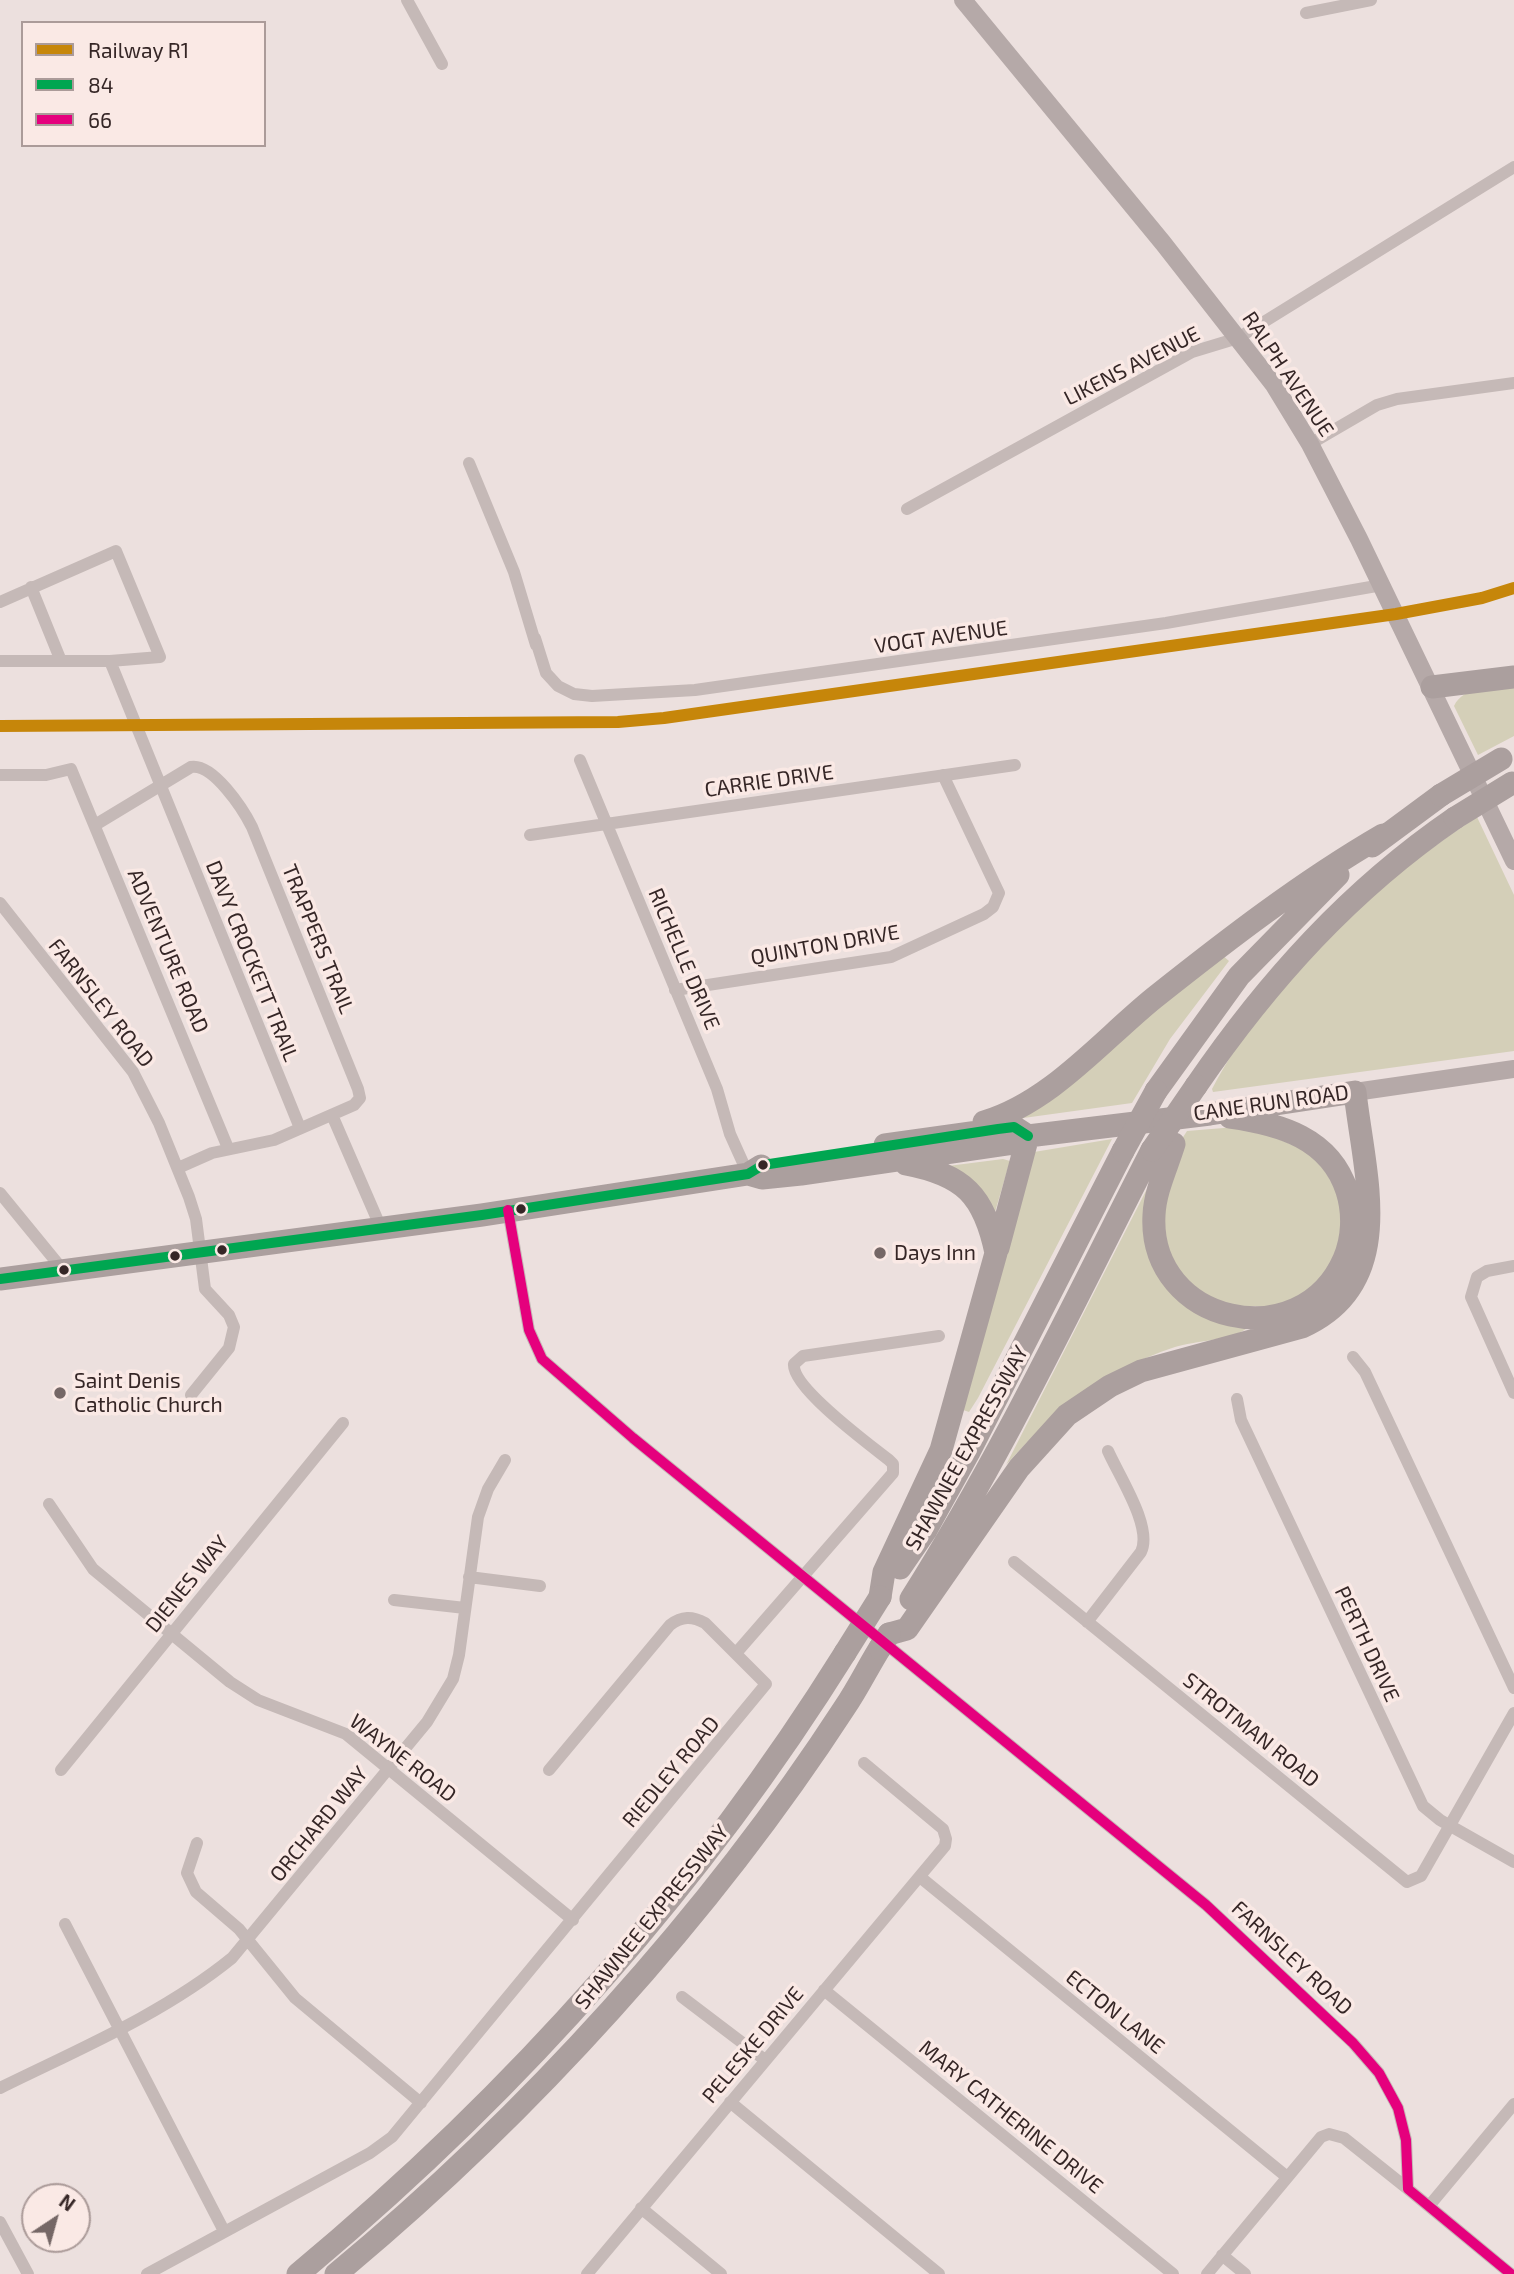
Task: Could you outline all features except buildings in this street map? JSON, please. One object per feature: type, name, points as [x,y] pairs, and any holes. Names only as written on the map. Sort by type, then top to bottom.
[{"type":"highway","points":[[1432,687],[1514,677]]},
{"type":"highway","name":"SHAWNEE EXPRESSWAY","points":[[298,2274],[446,2143],[604,1979],[661,1912],[743,1806],[926,1530],[1156,1091],[1217,1004],[1263,948],[1383,835],[1441,795],[1508,756]]},
{"type":"highway","name":"SHAWNEE EXPRESSWAY","points":[[336,2274],[457,2167],[511,2113],[661,1950],[780,1800],[846,1706],[949,1539],[1196,1086],[1238,1024],[1340,909],[1392,864],[1455,818],[1513,782]]},
{"type":"highway","points":[[928,1138],[1003,1116],[1023,1106],[1155,998],[1291,894],[1328,867],[1383,835]]},
{"type":"highway","points":[[889,1634],[906,1629],[971,1540],[1018,1468],[1040,1440],[1083,1403],[1140,1371],[1302,1327],[1322,1317],[1342,1300],[1362,1267],[1369,1232],[1355,1092]]},
{"type":"highway","name":"CANE RUN ROAD","points":[[748,1174],[762,1178],[775,1177],[1020,1142],[1028,1136],[1209,1114],[1355,1092]]},
{"type":"highway","points":[[1163,1147],[1154,1227],[1161,1257],[1177,1283],[1207,1307],[1239,1318],[1278,1316],[1317,1296],[1335,1277],[1350,1242],[1351,1208],[1340,1174],[1322,1150],[1297,1133],[1265,1122],[1209,1114]]},
{"type":"highway","name":"CANE RUN ROAD","points":[[0,1279],[380,1228],[748,1174],[763,1166],[928,1138],[1014,1128],[1028,1136]]},
{"type":"highway","points":[[880,1597],[884,1572],[929,1482],[941,1450],[1028,1136]]},
{"type":"highway","points":[[886,1160],[932,1169],[968,1189],[981,1203],[990,1224],[996,1253]]},
{"type":"street","points":[[407,0],[442,64]]},
{"type":"street","name":"RALPH AVENUE","points":[[963,0],[1274,385],[1310,444],[1382,585],[1514,862]]},
{"type":"street","points":[[1306,13],[1371,0]]},
{"type":"street","name":"LIKENS AVENUE","points":[[907,509],[1192,352],[1238,338],[1514,167]]},
{"type":"street","points":[[1310,444],[1377,405],[1397,399],[1514,383]]},
{"type":"street","name":"VOGT AVENUE","points":[[470,463],[514,572],[547,673],[558,686],[574,694],[592,696],[695,690],[1166,623],[1382,585]]},
{"type":"street","points":[[0,602],[116,551],[160,657],[110,661],[0,661]]},
{"type":"street","points":[[31,587],[61,661]]},
{"type":"street","name":"VOGT AVENUE","points":[[535,638],[545,690]]},
{"type":"street","name":"DAVY CROCKETT TRAIL","points":[[110,661],[300,1128]]},
{"type":"street","name":"RICHELLE DRIVE","points":[[580,760],[676,990],[748,1174]]},
{"type":"street","name":"CARRIE DRIVE","points":[[530,835],[1014,765]]},
{"type":"street","name":"TRAPPERS TRAIL","points":[[160,786],[195,766],[211,775],[233,797],[252,827],[358,1090],[359,1101],[332,1115]]},
{"type":"street","name":"ADVENTURE ROAD","points":[[0,775],[47,775],[71,769],[228,1149]]},
{"type":"street","name":"QUINTON DRIVE","points":[[676,990],[891,957],[989,911],[999,893],[943,775]]},
{"type":"street","points":[[94,825],[160,786]]},
{"type":"street","name":"FARNSLEY ROAD","points":[[0,903],[133,1072],[178,1168],[196,1219],[205,1289],[229,1315],[234,1334],[229,1348],[191,1395]]},
{"type":"street","name":"CANE RUN ROAD","points":[[1355,1092],[1514,1069]]},
{"type":"street","points":[[178,1168],[228,1149],[274,1140],[332,1115],[380,1228]]},
{"type":"street","points":[[0,1193],[63,1270]]},
{"type":"street","name":"FARNSLEY ROAD","points":[[508,1210],[529,1330],[542,1359],[614,1423],[1215,1913],[1353,2043],[1379,2073],[1398,2108],[1406,2140],[1408,2189]]},
{"type":"street","points":[[1514,1266],[1482,1273],[1472,1283],[1471,1301],[1514,1393]]},
{"type":"street","points":[[549,1770],[670,1625],[687,1617],[699,1620],[737,1652],[884,1486],[894,1468],[822,1404],[795,1376],[794,1364],[803,1356],[939,1336]]},
{"type":"street","points":[[1353,1356],[1365,1372],[1514,1688]]},
{"type":"street","name":"PERTH DRIVE","points":[[1237,1399],[1241,1420],[1423,1806],[1450,1826],[1514,1862]]},
{"type":"street","name":"DIENES WAY","points":[[61,1770],[343,1423]]},
{"type":"street","points":[[1087,1622],[1141,1552],[1145,1539],[1142,1522],[1108,1451]]},
{"type":"street","name":"ORCHARD WAY","points":[[0,2088],[119,2029],[201,1982],[232,1958],[389,1768],[445,1695],[459,1655],[478,1517],[488,1489],[505,1460]]},
{"type":"street","name":"WAYNE ROAD","points":[[49,1504],[93,1569],[171,1634],[242,1690],[346,1734],[573,1920]]},
{"type":"street","name":"STROTMAN ROAD","points":[[1014,1562],[1406,1882],[1420,1876],[1450,1826]]},
{"type":"street","points":[[469,1577],[540,1586]]},
{"type":"street","points":[[394,1600],[465,1608]]},
{"type":"street","name":"RIEDLEY ROAD","points":[[147,2274],[382,2146],[421,2103],[763,1690],[765,1681],[737,1652]]},
{"type":"street","points":[[1450,1826],[1514,1713]]},
{"type":"street","name":"PELESKE DRIVE","points":[[587,2274],[945,1846],[943,1829],[864,1763]]},
{"type":"street","points":[[197,1843],[187,1870],[188,1879],[203,1899],[239,1929],[295,1998],[421,2103]]},
{"type":"street","name":"ECTON LANE","points":[[920,1877],[1287,2177]]},
{"type":"street","points":[[65,1924],[224,2231]]},
{"type":"street","name":"MARY CATHERINE DRIVE","points":[[824,1990],[1173,2274]]},
{"type":"street","points":[[682,1997],[765,2060]]},
{"type":"street","points":[[730,2102],[939,2274]]},
{"type":"street","points":[[1429,2206],[1514,2104]]},
{"type":"street","points":[[1206,2274],[1317,2141],[1336,2135],[1408,2189],[1511,2274]]},
{"type":"street","points":[[641,2208],[721,2274]]},
{"type":"street","points":[[0,2222],[27,2274]]},
{"type":"street","points":[[1222,2255],[1245,2274]]},
{"type":"shaded area","points":[[1514,685],[1514,736],[1478,755],[1454,706],[1465,694],[1472,691]]},
{"type":"shaded area","points":[[1477,817],[1514,895],[1514,1051],[1213,1092],[1212,1089],[1236,1048],[1294,972],[1363,904],[1438,844]]},
{"type":"shaded area","points":[[1221,954],[1229,961],[1170,1039],[1132,1103],[1009,1120]]},
{"type":"shaded area","points":[[1248,1126],[1316,1155],[1342,1201],[1342,1241],[1324,1278],[1285,1306],[1221,1306],[1179,1276],[1159,1225],[1178,1145],[1187,1131]]},
{"type":"shaded area","points":[[1112,1139],[978,1398],[969,1412],[963,1410],[1034,1152]]},
{"type":"shaded area","points":[[1003,1159],[1010,1161],[995,1212],[948,1166]]},
{"type":"shaded area","points":[[1153,1177],[1152,1252],[1247,1328],[1223,1338],[1175,1347],[1102,1380],[1063,1409],[1006,1465]]},
{"type":"rail line","name":"R1","points":[[0,726],[618,722],[664,718],[1396,614],[1482,598],[1514,588]]},
{"type":"transit line","name":"84","points":[[0,1279],[482,1215],[748,1174],[763,1165],[998,1129],[1014,1127],[1028,1136]]},
{"type":"transit line","name":"66","points":[[508,1210],[529,1330],[542,1359],[633,1438],[1206,1905],[1353,2043],[1379,2073],[1398,2108],[1406,2140],[1408,2189],[1511,2274]]},
{"type":"place","name":"Days Inn","points":[[880,1253]]},
{"type":"place","name":"Saint Denis Catholic Church","points":[[60,1393]]}]
